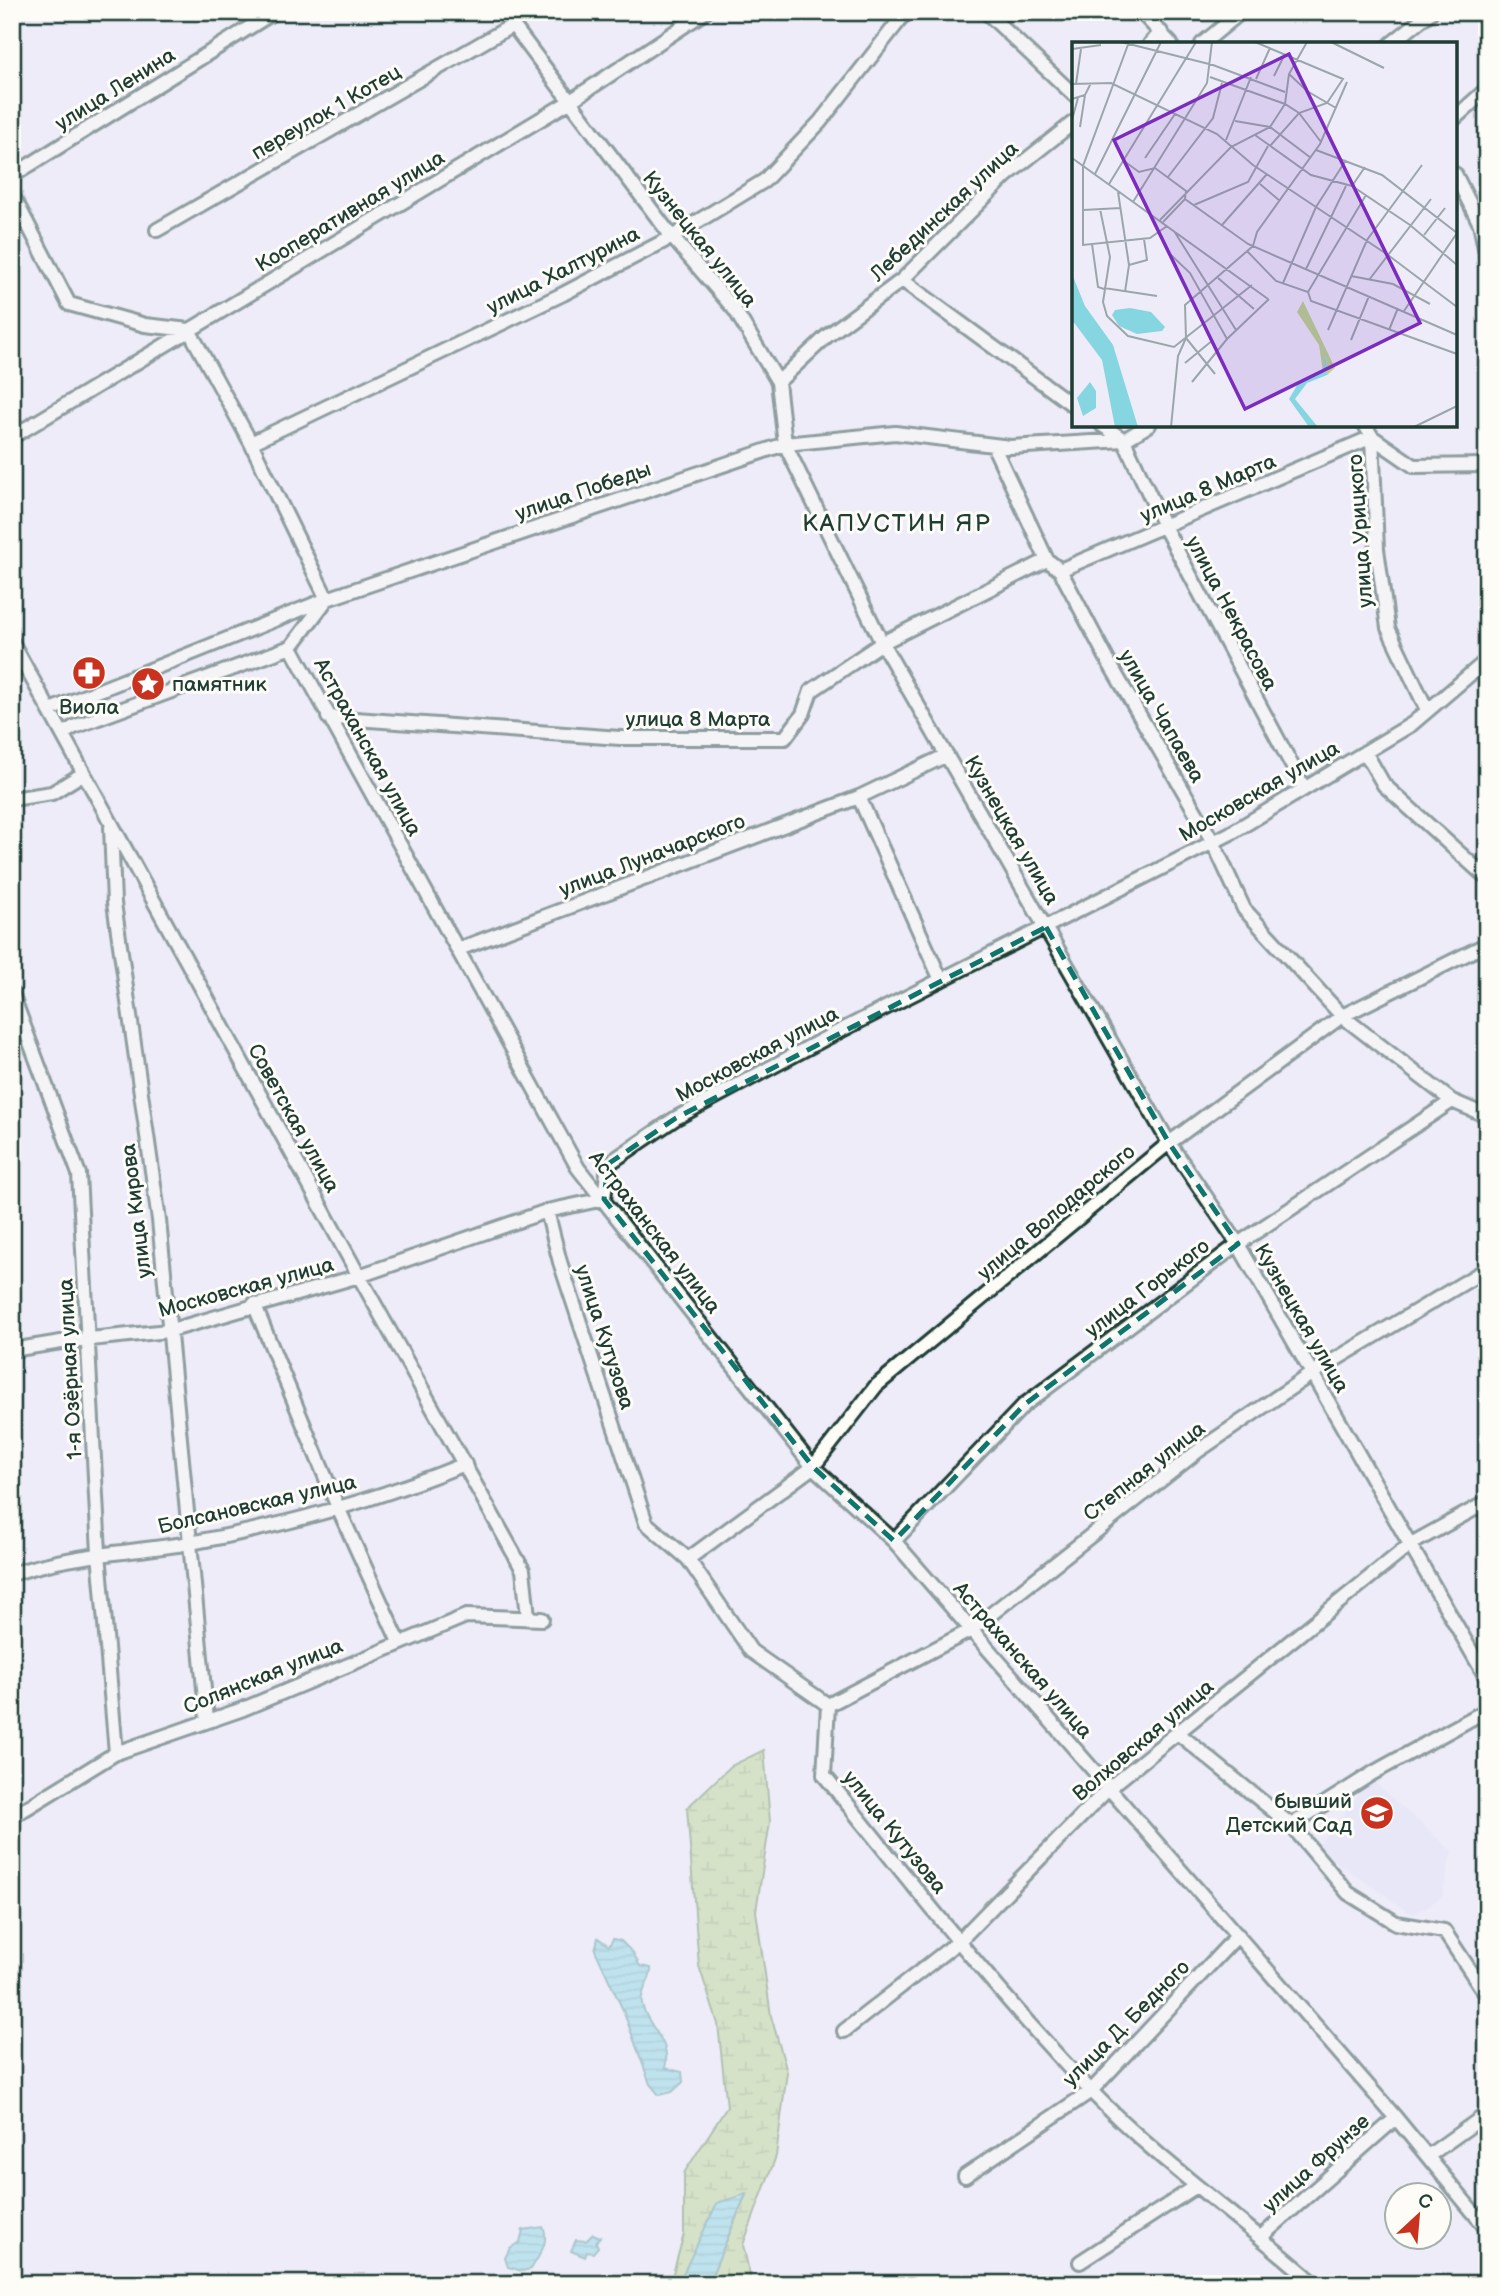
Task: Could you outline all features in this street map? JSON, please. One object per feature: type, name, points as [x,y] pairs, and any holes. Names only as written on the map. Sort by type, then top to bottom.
[{"type":"street","name":"улица Ленина","points":[[12,176],[274,12]]},
{"type":"street","name":"Кузнецкая улица","points":[[503,12],[672,237],[735,310],[778,382],[785,444],[882,643],[1169,1143],[1238,1244],[1487,1679]]},
{"type":"street","name":"Кооперативная улица","points":[[12,437],[569,102],[705,12]]},
{"type":"street","name":"улица Халтурина","points":[[251,443],[563,294],[672,237],[764,181],[820,122],[906,12]]},
{"type":"street","points":[[986,12],[1072,93]]},
{"type":"street","points":[[1141,12],[1169,42]]},
{"type":"street","points":[[1204,42],[1241,12]]},
{"type":"street","points":[[1394,42],[1431,12]]},
{"type":"street","name":"переулок 1 Котец","points":[[157,230],[513,25]]},
{"type":"street","points":[[1152,42],[1161,32]]},
{"type":"street","points":[[1457,116],[1487,89]]},
{"type":"street","name":"Лебединская улица","points":[[778,382],[827,336],[902,280],[1006,176],[1072,124]]},
{"type":"street","points":[[1457,178],[1480,224],[1487,258]]},
{"type":"street","points":[[12,194],[69,304],[145,325],[190,330],[251,443],[327,600]]},
{"type":"street","points":[[902,280],[1072,405]]},
{"type":"street","points":[[1105,427],[1124,440]]},
{"type":"street","name":"улица Победы","points":[[50,710],[327,600],[785,444],[895,433],[1010,447],[1124,440],[1146,427]]},
{"type":"street","name":"улица Урицкого","points":[[1365,427],[1372,438],[1377,549],[1388,628],[1427,710]]},
{"type":"street","points":[[1372,438],[1413,466],[1487,465]]},
{"type":"street","name":"улица 8 Марта","points":[[1060,570],[1165,528],[1372,438]]},
{"type":"street","name":"улица Некрасова","points":[[1124,440],[1165,528],[1304,789]]},
{"type":"street","name":"улица Чапаева","points":[[993,445],[1047,560],[1060,570],[1108,661],[1213,842],[1244,909],[1342,1016],[1452,1101],[1487,1116]]},
{"type":"street","name":"улица 8 Марта","points":[[328,717],[620,738],[785,738],[803,714],[811,691],[882,643],[1047,560]]},
{"type":"street","name":"Астраханская улица","points":[[327,600],[291,647],[578,1168],[813,1467],[894,1541],[1396,2118],[1487,2229]]},
{"type":"street","name":"Советская улица","points":[[12,642],[523,1570],[528,1616]]},
{"type":"street","points":[[62,734],[74,727],[291,647]]},
{"type":"street","name":"Московская улица","points":[[12,1350],[168,1331],[254,1304],[359,1276],[547,1211],[604,1199],[608,1164],[676,1118],[1213,842],[1412,724],[1487,660]]},
{"type":"street","points":[[1365,752],[1384,785],[1487,878]]},
{"type":"street","name":"улица Луначарского","points":[[459,949],[859,797],[947,755]]},
{"type":"street","points":[[12,799],[52,793],[84,773]]},
{"type":"street","points":[[859,797],[942,980]]},
{"type":"street","name":"улица Кирова","points":[[111,823],[114,903],[159,1220],[206,1720]]},
{"type":"street","name":"улица Володарского","points":[[688,1559],[813,1467],[876,1386],[1169,1143],[1342,1016],[1487,944]]},
{"type":"street","name":"1-я Озёрная улица","points":[[12,994],[79,1174],[99,1553],[116,1753]]},
{"type":"street","name":"улица Горького","points":[[894,1541],[1024,1405],[1238,1244],[1452,1101]]},
{"type":"street","name":"улица Кутузова","points":[[547,1211],[560,1262],[646,1523],[688,1559],[751,1651],[828,1705],[824,1775],[959,1941],[1091,2091],[1195,2187],[1262,2236],[1315,2284]]},
{"type":"street","name":"Степная улица","points":[[828,1705],[971,1630],[1198,1451],[1311,1374],[1487,1269]]},
{"type":"street","points":[[254,1304],[339,1510],[399,1642]]},
{"type":"street","name":"Болсановская улица","points":[[12,1574],[99,1553],[188,1543],[339,1510],[465,1464]]},
{"type":"street","name":"Волховская улица","points":[[844,2031],[959,1941],[1109,1788],[1411,1544],[1487,1502]]},
{"type":"street","name":"Солянская улица","points":[[12,1817],[116,1753],[243,1709],[466,1616],[528,1616],[542,1619]]},
{"type":"street","points":[[1291,1825],[1373,1773],[1487,1710]]},
{"type":"street","points":[[1179,1734],[1291,1825],[1348,1893],[1396,1923],[1444,1931],[1487,1996]]},
{"type":"street","name":"улица Д. Бедного","points":[[965,2176],[1091,2091],[1238,1936]]},
{"type":"street","points":[[1428,2156],[1487,2114]]},
{"type":"street","name":"улица Фрунзе","points":[[1262,2236],[1396,2118]]},
{"type":"street","points":[[1080,2262],[1195,2187]]},
{"type":"highlighted area","points":[[1046,927],[1169,1143],[1238,1244],[1024,1405],[894,1541],[813,1467],[604,1199],[608,1164],[676,1118]]},
{"type":"shaded area","name":"бывший Детский Сад","points":[[1371,1779],[1452,1851],[1442,1897],[1413,1915],[1316,1848]]},
{"type":"green space","points":[[764,1750],[770,1822],[756,1911],[771,2016],[787,2072],[776,2156],[743,2245],[752,2284],[708,2284],[746,2195],[688,2266],[678,2284],[670,2284],[684,2234],[684,2173],[727,2107],[718,2024],[699,1966],[687,1808],[731,1766]]},
{"type":"water","points":[[598,1938],[609,1946],[613,1939],[621,1941],[633,1953],[640,1966],[651,1968],[642,1995],[642,2004],[665,2049],[665,2068],[682,2072],[683,2082],[672,2092],[659,2095],[650,2084],[623,2010],[595,1950]]},
{"type":"water","points":[[746,2194],[708,2284],[678,2284],[717,2203]]},
{"type":"water","points":[[543,2227],[544,2243],[531,2269],[522,2271],[508,2267],[505,2258],[510,2248],[520,2242],[523,2230]]},
{"type":"water","points":[[593,2234],[600,2237],[596,2242],[598,2247],[593,2253],[587,2252],[585,2257],[571,2251],[576,2240],[586,2241]]},
{"type":"place","name":"Виола","points":[[89,673]]},
{"type":"place","name":"памятник","points":[[148,684]]},
{"type":"place","name":"бывший Детский Сад","points":[[1377,1813]]},
{"type":"district","name":"КАПУСТИН ЯР","points":[[897,523]]}]
